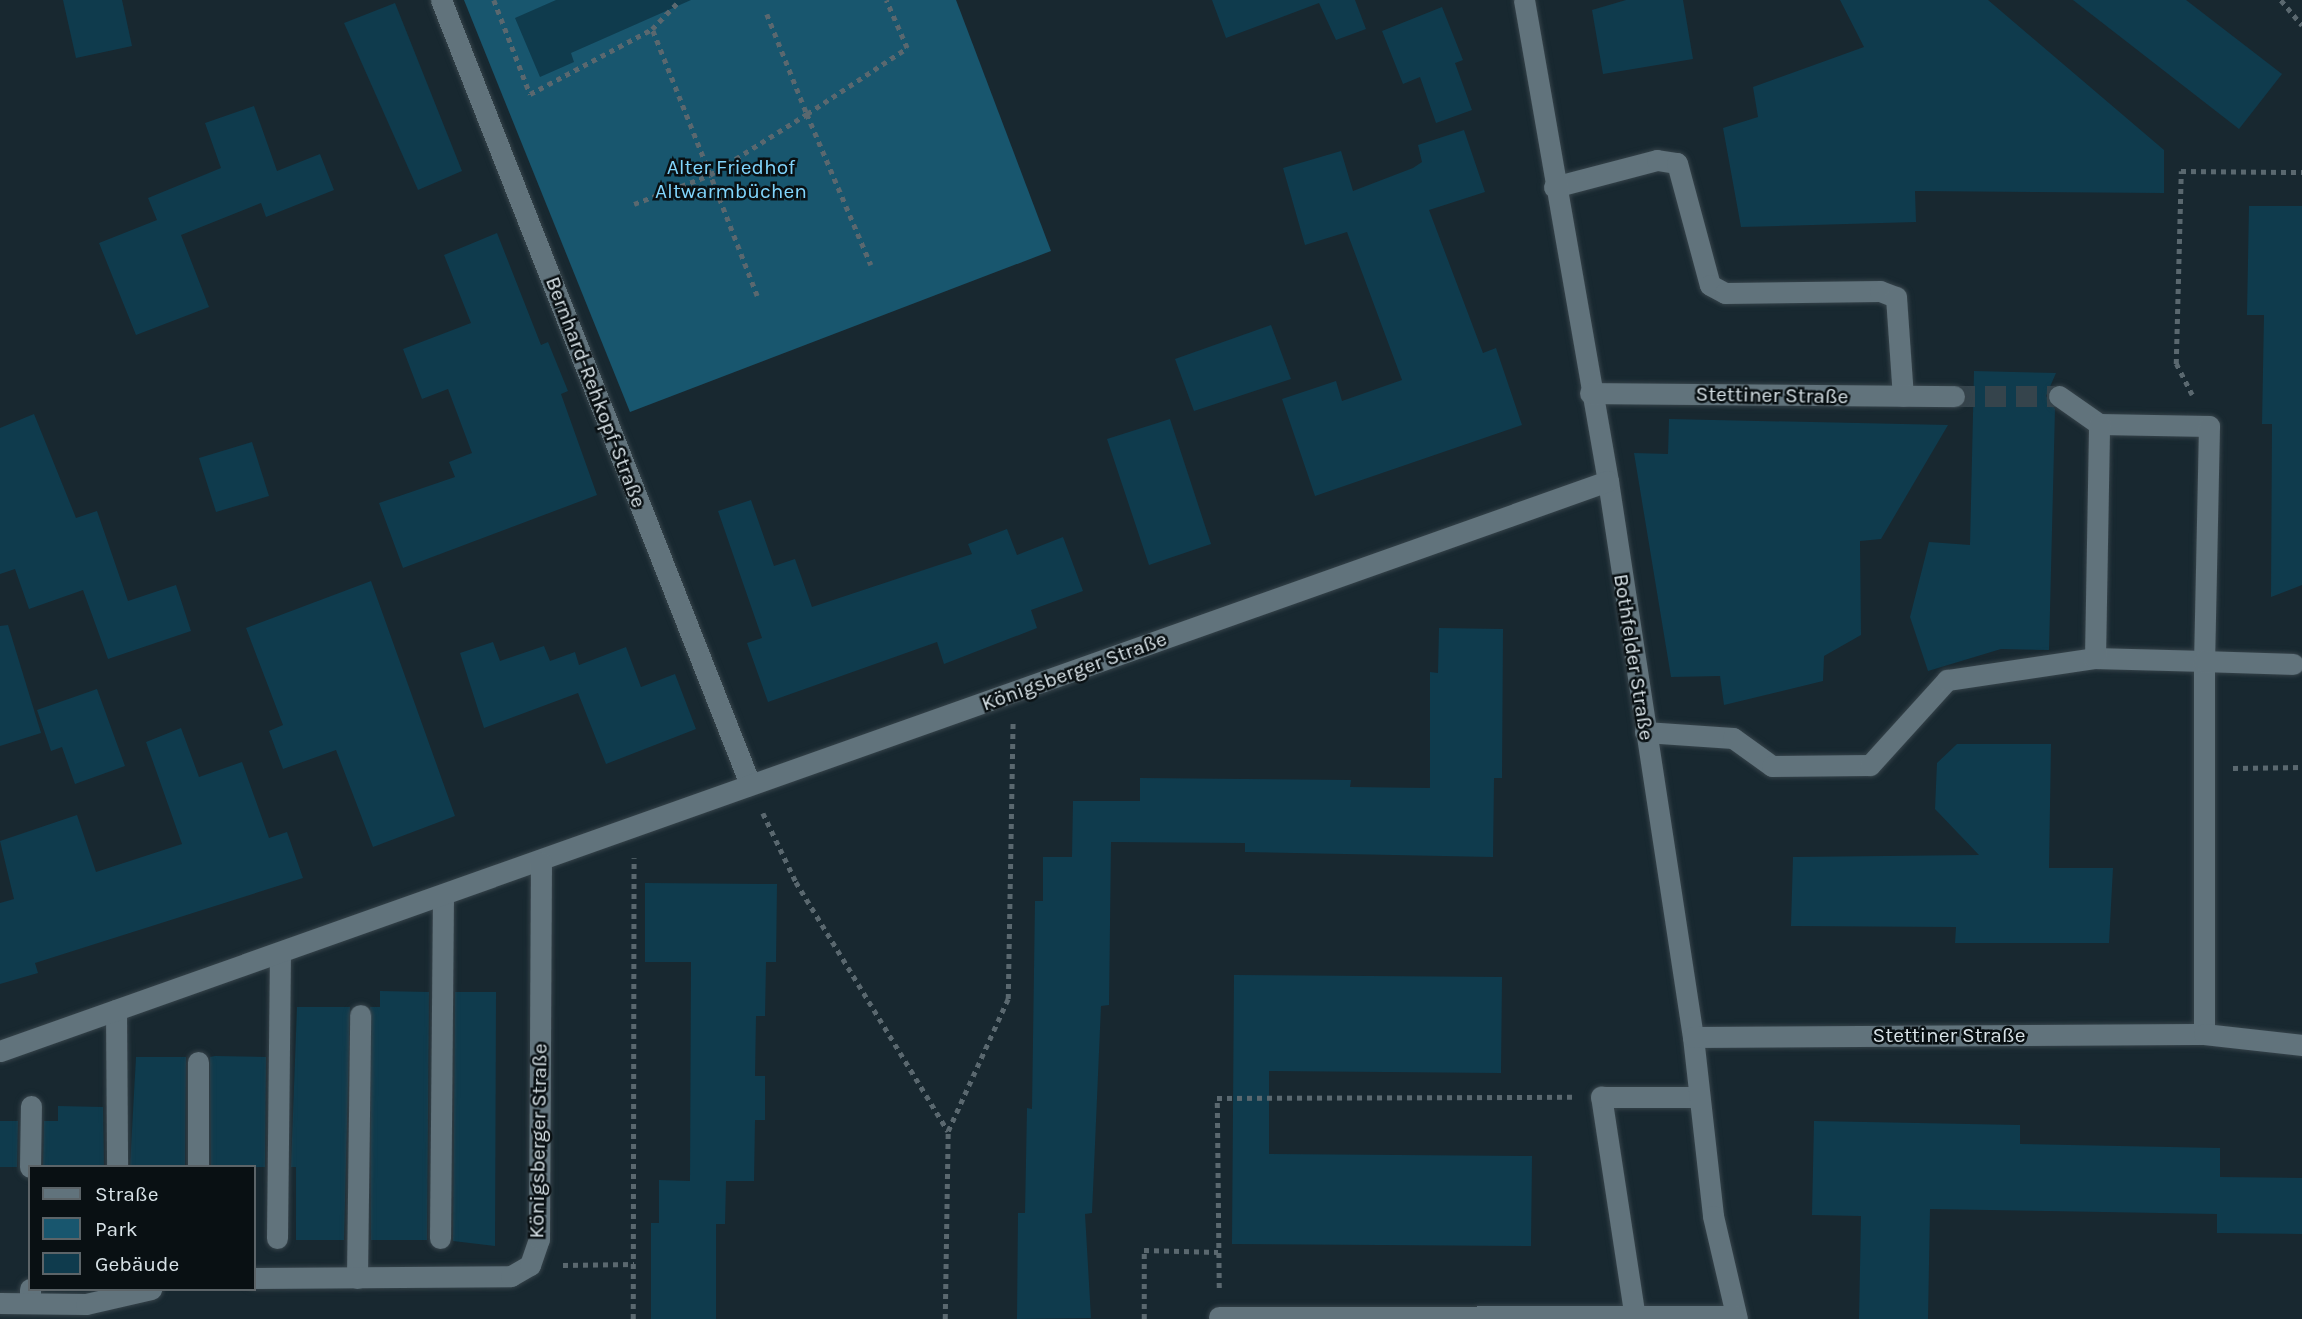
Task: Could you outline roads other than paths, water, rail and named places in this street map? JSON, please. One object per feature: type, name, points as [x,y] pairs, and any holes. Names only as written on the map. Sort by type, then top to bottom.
[{"type":"street","name":"Bernhard-Rehkopf-Straße","points":[[441,0],[750,784]]},
{"type":"street","name":"Bothfelder Straße","points":[[1219,1317],[1736,1317],[1713,1216],[1693,1037],[1608,481],[1554,187],[1524,0]]},
{"type":"street","points":[[1554,187],[1657,160],[1677,163],[1710,285],[1725,293],[1881,290],[1896,297],[1903,396]]},
{"type":"street","name":"Stettiner Straße","points":[[1590,393],[1954,396]]},
{"type":"street","points":[[2059,396],[2099,424],[2209,426],[2204,661],[2204,1034]]},
{"type":"street","points":[[2095,657],[2099,424]]},
{"type":"street","name":"Königsberger Straße","points":[[0,1051],[541,862],[750,784],[1014,694],[1608,481]]},
{"type":"street","points":[[1645,732],[1733,738],[1772,766],[1870,765],[1947,680],[2095,657],[2293,664]]},
{"type":"street","name":"Königsberger Straße","points":[[256,1278],[511,1276],[530,1265],[539,1239],[541,862]]},
{"type":"street","points":[[440,1238],[443,896]]},
{"type":"street","points":[[277,1238],[280,953]]},
{"type":"street","points":[[116,1010],[117,1165]]},
{"type":"street","points":[[357,1278],[360,1015]]},
{"type":"street","name":"Stettiner Straße","points":[[1693,1037],[2204,1034],[2302,1045]]},
{"type":"street","points":[[198,1062],[198,1165]]},
{"type":"street","points":[[1635,1318],[1601,1097],[1699,1097]]},
{"type":"street","points":[[30,1165],[31,1106]]},
{"type":"street","points":[[0,1303],[30,1296],[86,1304],[142,1291]]},
{"type":"tunnel","points":[[1954,396],[2059,396]]},
{"type":"park label","name":"Alter Friedhof Altwarmbüchen","points":[[731,179]]}]
